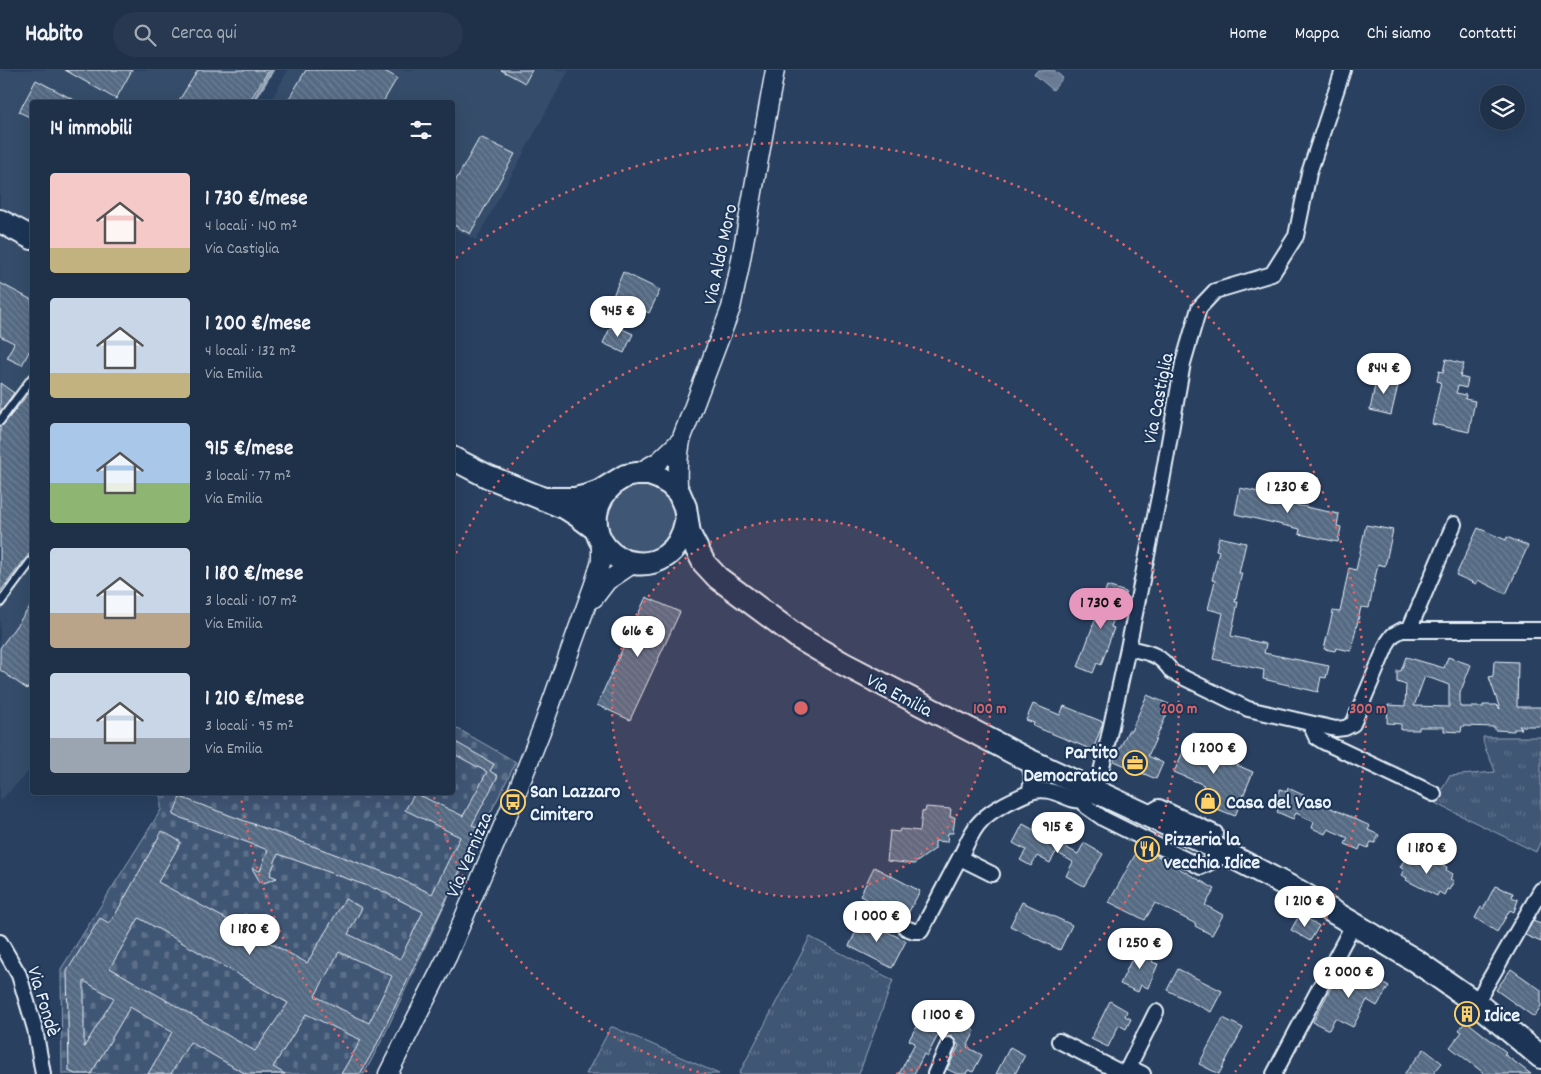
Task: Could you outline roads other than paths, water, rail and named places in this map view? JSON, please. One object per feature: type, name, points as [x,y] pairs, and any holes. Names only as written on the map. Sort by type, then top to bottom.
[{"type":"main road","points":[[0,221],[30,237]]},
{"type":"main road","points":[[455,460],[487,476],[577,515],[599,535],[609,551],[621,559],[634,564]]},
{"type":"main road","points":[[543,499],[582,498],[599,492],[625,476],[636,474],[648,474],[660,478],[679,493]]},
{"type":"main road","points":[[599,535],[596,519],[597,508],[607,489],[615,482]]},
{"type":"main road","name":"Via Emilia","points":[[634,564],[647,564],[659,560],[670,554],[678,545],[684,534],[686,522],[685,507],[679,493]]},
{"type":"main road","name":"Via Emilia","points":[[686,522],[700,557],[718,578],[799,638],[842,663],[1024,758],[1088,796],[1145,815],[1221,850],[1298,891],[1416,961],[1476,1003],[1541,1057]]},
{"type":"main road","name":"Via Emilia","points":[[659,560],[688,565],[718,578]]},
{"type":"street","name":"Via Aldo Moro","points":[[679,493],[677,460],[681,440],[731,308],[743,253],[775,70]]},
{"type":"street","name":"Via Castiglia","points":[[1088,796],[1102,767],[1161,487],[1183,364],[1199,308],[1215,291],[1272,274],[1296,236],[1309,173],[1344,70]]},
{"type":"street","name":"Via Aldo Moro","points":[[636,474],[659,461],[681,440]]},
{"type":"street","points":[[1409,630],[1454,524]]},
{"type":"street","name":"Via Vernizza","points":[[388,1074],[448,955],[543,726],[601,560],[599,535]]},
{"type":"street","name":"Via Vernizza","points":[[583,616],[607,581],[634,564]]},
{"type":"street","points":[[1128,648],[1158,656],[1166,662],[1172,672],[1248,709],[1336,729],[1345,728],[1353,724],[1388,642],[1393,635],[1402,630],[1541,630]]},
{"type":"street","points":[[1310,724],[1316,737],[1324,742],[1434,794]]},
{"type":"street","points":[[1024,758],[1032,772],[1029,793]]},
{"type":"street","name":"Via Emilia","points":[[906,928],[921,931],[976,826],[982,819],[1009,802],[1029,793],[1045,789],[1073,800],[1088,796],[1095,814],[1202,867],[1221,850]]},
{"type":"street","points":[[960,858],[992,874]]},
{"type":"street","points":[[1476,1003],[1541,890]]},
{"type":"street","points":[[1274,1074],[1354,923]]},
{"type":"street","name":"Via Fondè","points":[[0,942],[19,975],[35,1029],[43,1074]]},
{"type":"street","points":[[1126,1072],[1156,1012]]},
{"type":"street","points":[[1059,1041],[1126,1072],[1143,1074]]},
{"type":"street","points":[[935,1074],[948,1045]]},
{"type":"lane","points":[[0,421],[30,381]]},
{"type":"lane","points":[[0,603],[30,563]]},
{"type":"water","points":[[1038,70],[1054,70],[1063,78],[1053,90],[1034,74]]},
{"type":"waterway","points":[[254,100],[272,70]]},
{"type":"place","name":"Partito Democratico","points":[[1135,763]]},
{"type":"place","name":"Casa del Vaso","points":[[1208,801]]},
{"type":"place","name":"San Lazzaro Cimitero","points":[[513,802]]},
{"type":"place","name":"Pizzeria la vecchia Idice","points":[[1147,849]]},
{"type":"place","name":"Idice","points":[[1467,1014]]}]
